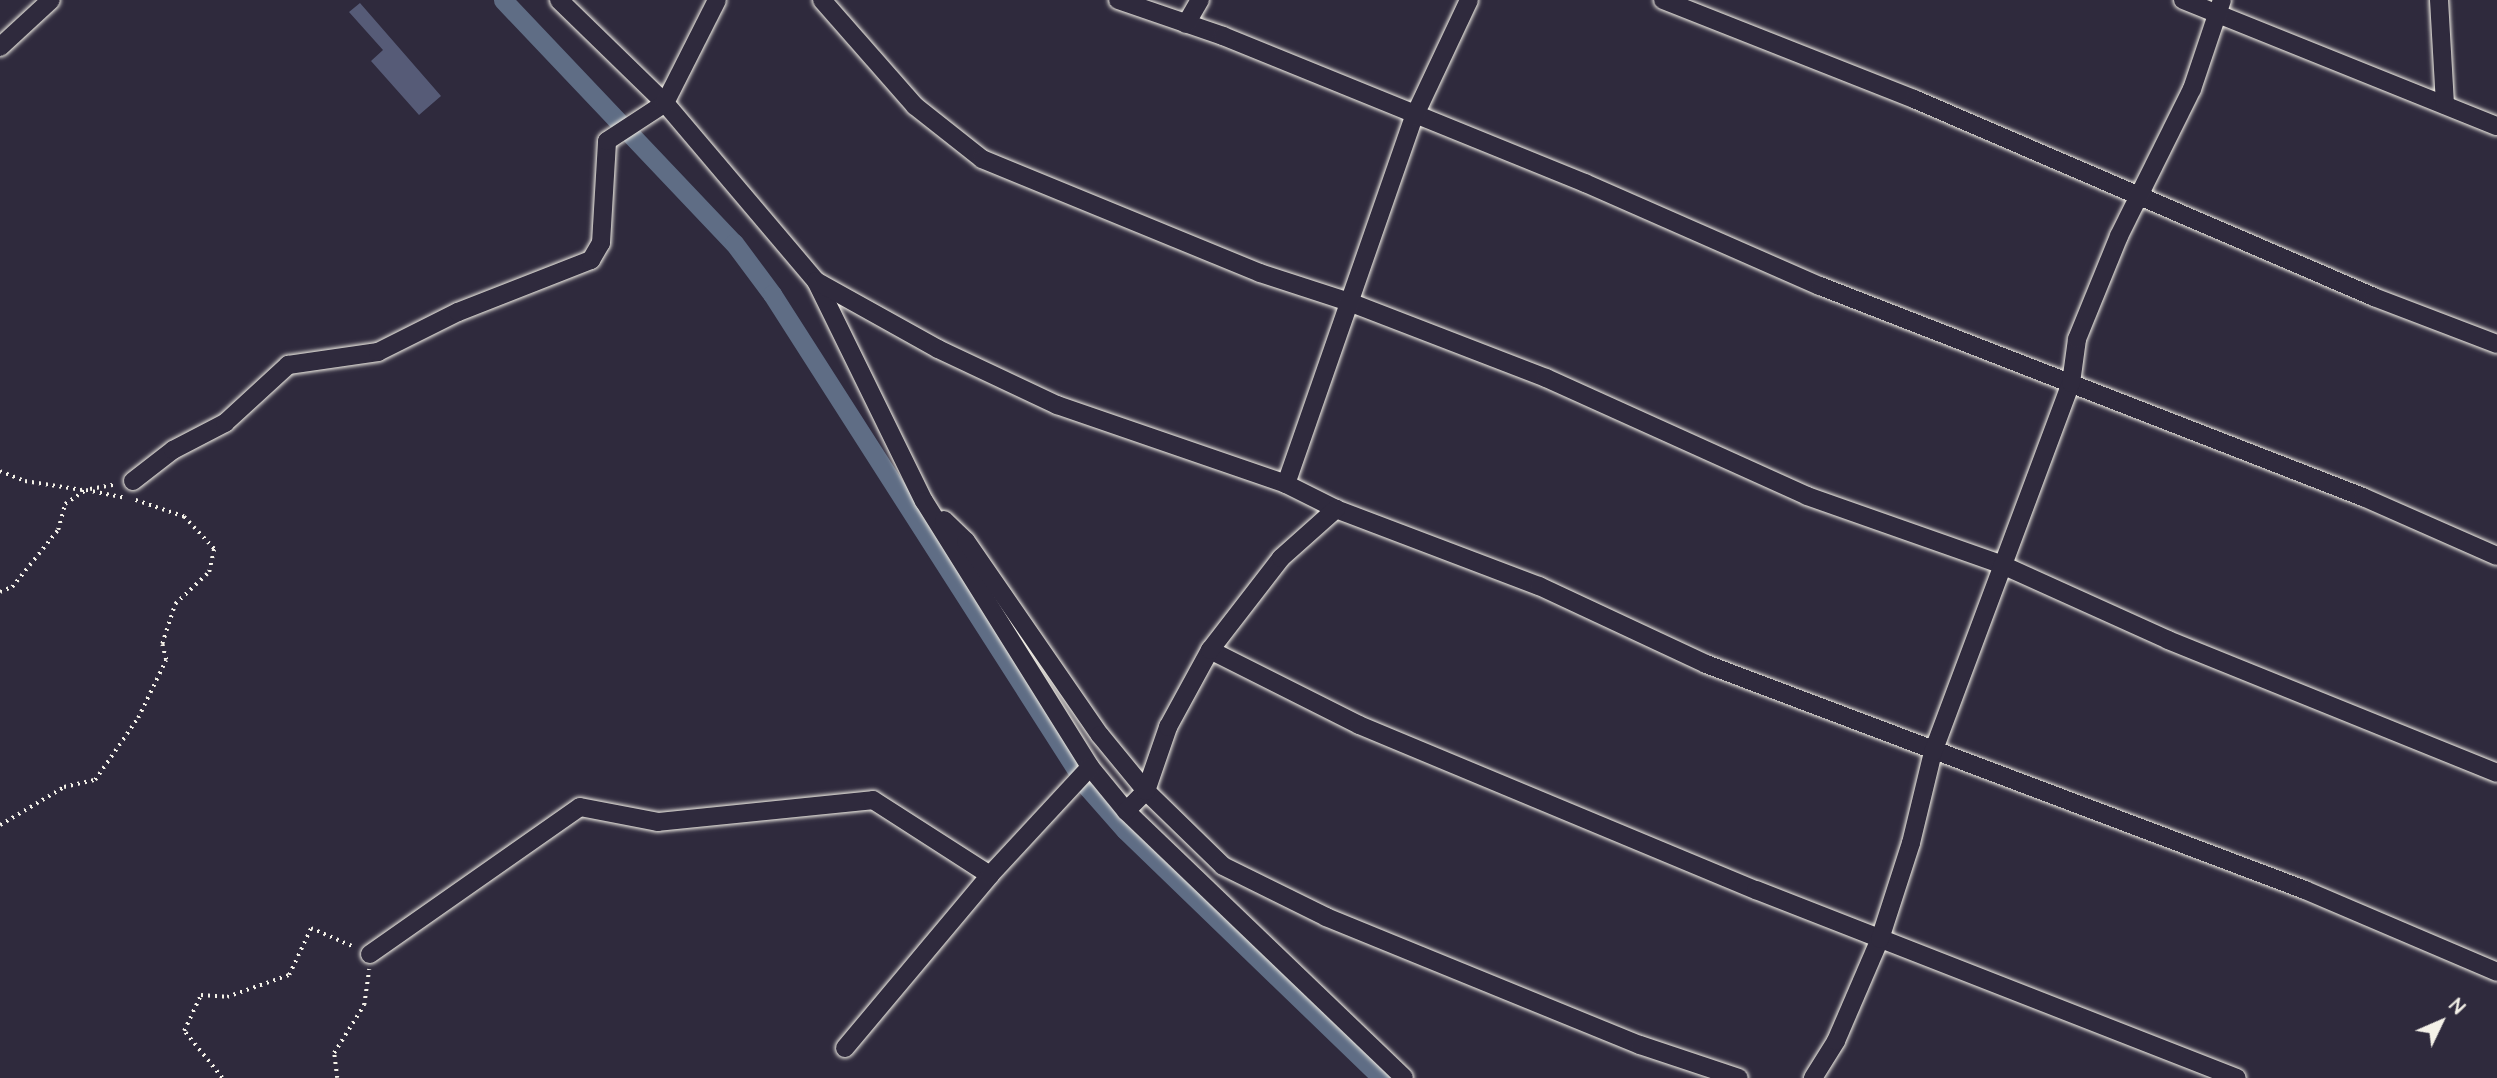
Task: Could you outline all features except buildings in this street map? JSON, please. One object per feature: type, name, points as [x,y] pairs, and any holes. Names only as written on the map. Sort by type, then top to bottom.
[{"type":"street","points":[[0,47],[51,0]]},
{"type":"street","points":[[559,0],[665,103],[816,281],[924,501],[1090,767],[1126,811],[1404,1078]]},
{"type":"street","points":[[133,481],[173,450],[225,423],[288,365],[377,352],[458,312],[591,260],[601,243],[604,148],[614,135],[665,103],[717,0]]},
{"type":"street","points":[[822,0],[915,106],[982,159],[1260,273],[1349,302],[1546,377],[1807,496],[2000,564],[2168,640],[2497,773]]},
{"type":"street","points":[[1118,0],[1186,24],[1585,183],[1820,286],[2363,497],[2497,556]]},
{"type":"street","points":[[1186,24],[1200,0]]},
{"type":"street","points":[[1286,484],[1415,117],[1469,0]]},
{"type":"street","points":[[1663,0],[1914,99],[2138,197],[2497,344]]},
{"type":"street","points":[[2183,0],[2220,6],[2497,126]]},
{"type":"street","points":[[2439,0],[2445,105]]},
{"type":"street","points":[[1813,1078],[1836,1041],[1880,939],[1911,843],[1933,752],[2000,564],[2071,383],[2077,339],[2138,197],[2192,89],[2220,6]]},
{"type":"street","points":[[816,281],[938,349],[1057,405],[1286,484],[1336,509],[1539,586],[1706,664],[1933,752],[2305,890],[2497,972]]},
{"type":"street","points":[[924,501],[966,541],[1054,672],[1146,791],[1223,866],[1268,892],[1640,1045],[1739,1078]]},
{"type":"street","points":[[1126,811],[1146,791],[1168,727],[1210,650],[1281,558],[1336,509]]},
{"type":"street","points":[[1210,650],[1359,725],[1880,939],[2236,1078]]},
{"type":"street","points":[[845,1048],[990,875],[1090,767]]},
{"type":"street","points":[[370,954],[580,807],[658,822],[873,800],[990,875]]},
{"type":"path","points":[[0,471],[25,481],[142,501],[184,517],[214,549],[209,572],[175,604],[162,644],[166,660],[138,718],[95,780],[64,787],[0,825]]},
{"type":"path","points":[[0,592],[12,587],[58,530],[65,504],[86,490],[133,481]]},
{"type":"path","points":[[222,1078],[184,1031],[201,995],[227,997],[289,975],[311,928],[370,954],[364,1005],[334,1053],[337,1078]]},
{"type":"waterway","points":[[503,0],[734,243],[772,294],[1088,788],[1125,830],[1382,1078]]}]
